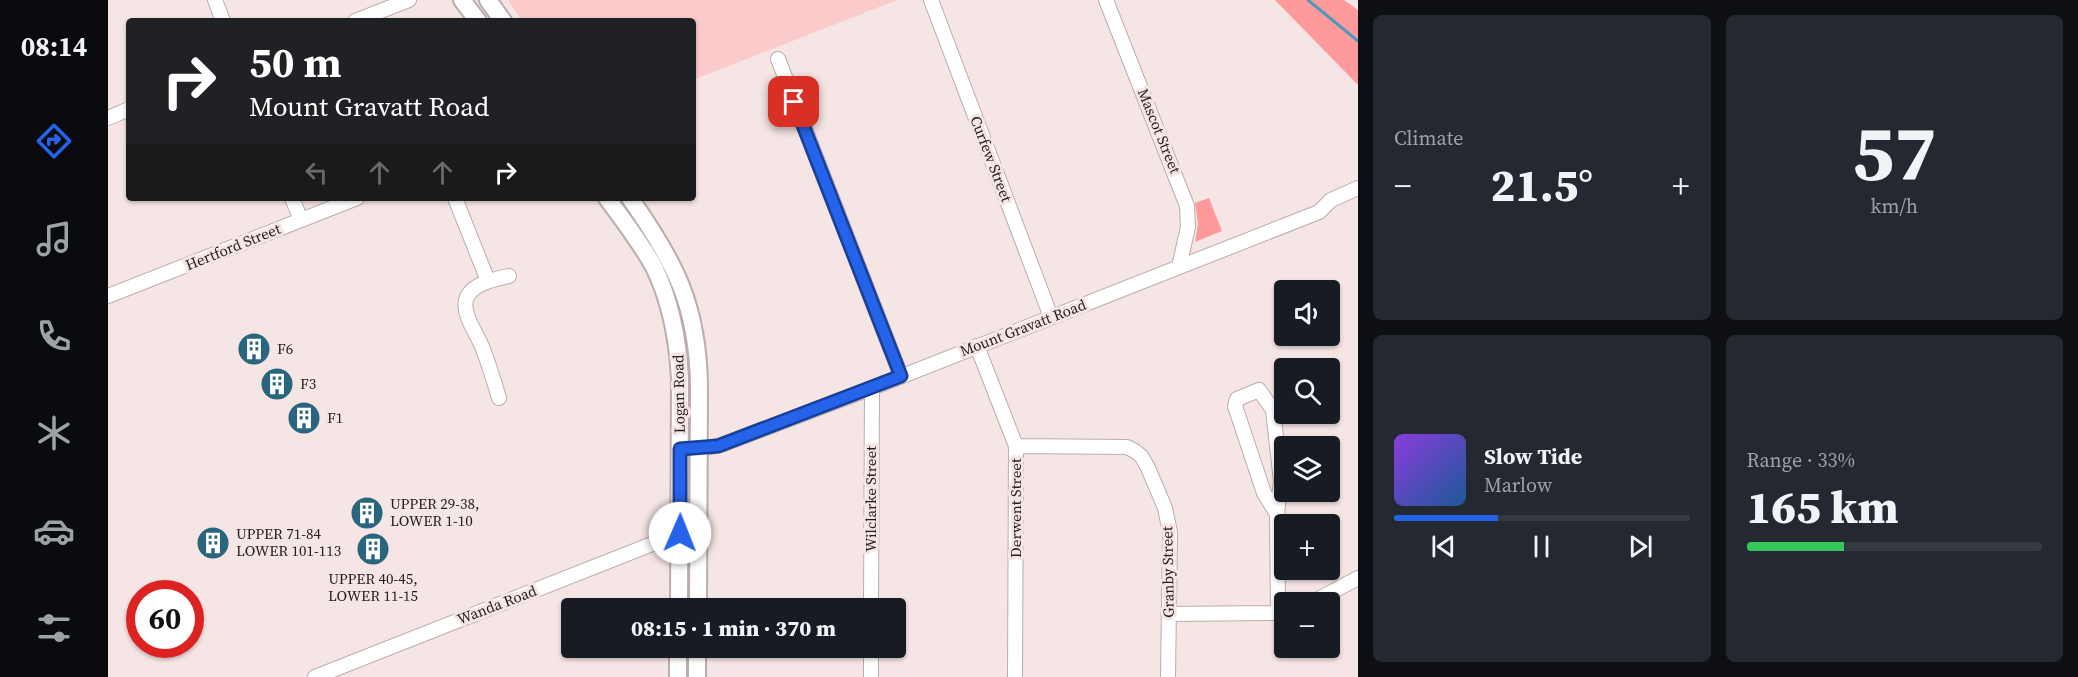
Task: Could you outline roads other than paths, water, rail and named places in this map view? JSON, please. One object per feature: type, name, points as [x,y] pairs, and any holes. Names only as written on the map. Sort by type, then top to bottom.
[{"type":"main road","points":[[462,0],[476,18]]},
{"type":"main road","points":[[489,0],[501,18]]},
{"type":"main road","name":"Logan Road","points":[[609,201],[649,259],[668,304],[678,350],[681,379],[679,598]]},
{"type":"main road","name":"Logan Road","points":[[632,201],[674,267],[689,307],[698,350],[698,598]]},
{"type":"main road","points":[[678,658],[678,677]]},
{"type":"main road","points":[[697,658],[697,677]]},
{"type":"street","points":[[214,0],[222,18]]},
{"type":"street","points":[[363,18],[409,0]]},
{"type":"street","name":"Curfew Street","points":[[931,0],[1051,317]]},
{"type":"street","name":"Mascot Street","points":[[1106,0],[1187,206],[1188,227],[1179,267]]},
{"type":"street","points":[[778,59],[901,376]]},
{"type":"street","points":[[108,118],[126,110]]},
{"type":"street","name":"Mount Gravatt Road","points":[[680,449],[721,444],[872,388],[1319,212],[1331,200],[1358,188]]},
{"type":"street","points":[[293,201],[301,220]]},
{"type":"street","name":"Hertford Street","points":[[108,296],[349,201]]},
{"type":"street","points":[[456,201],[488,281]]},
{"type":"street","points":[[500,398],[483,347],[466,311],[466,301],[470,292],[488,281],[509,276]]},
{"type":"street","name":"Derwent Street","points":[[977,346],[1016,446],[1015,677]]},
{"type":"street","name":"Wilclarke Street","points":[[871,598],[872,388]]},
{"type":"street","points":[[1259,390],[1273,410],[1281,481],[1277,514],[1264,493],[1235,406],[1237,399],[1259,390]]},
{"type":"street","name":"Granby Street","points":[[1016,446],[1127,447],[1142,457],[1165,508],[1170,532],[1168,677]]},
{"type":"street","name":"Wanda Road","points":[[315,677],[680,533]]},
{"type":"street","points":[[1332,592],[1358,578]]},
{"type":"street","points":[[1168,614],[1274,613]]},
{"type":"street","points":[[871,658],[871,677]]},
{"type":"waterway","points":[[1308,0],[1358,41]]},
{"type":"place","name":"F6","points":[[254,349]]},
{"type":"place","name":"F3","points":[[277,384]]},
{"type":"place","name":"F1","points":[[304,418]]},
{"type":"place","name":"UPPER 29-38, LOWER 1-10","points":[[367,513]]},
{"type":"place","name":"UPPER 71-84 LOWER 101-113","points":[[213,543]]},
{"type":"place","name":"UPPER 40-45, LOWER 11-15","points":[[373,549]]}]
